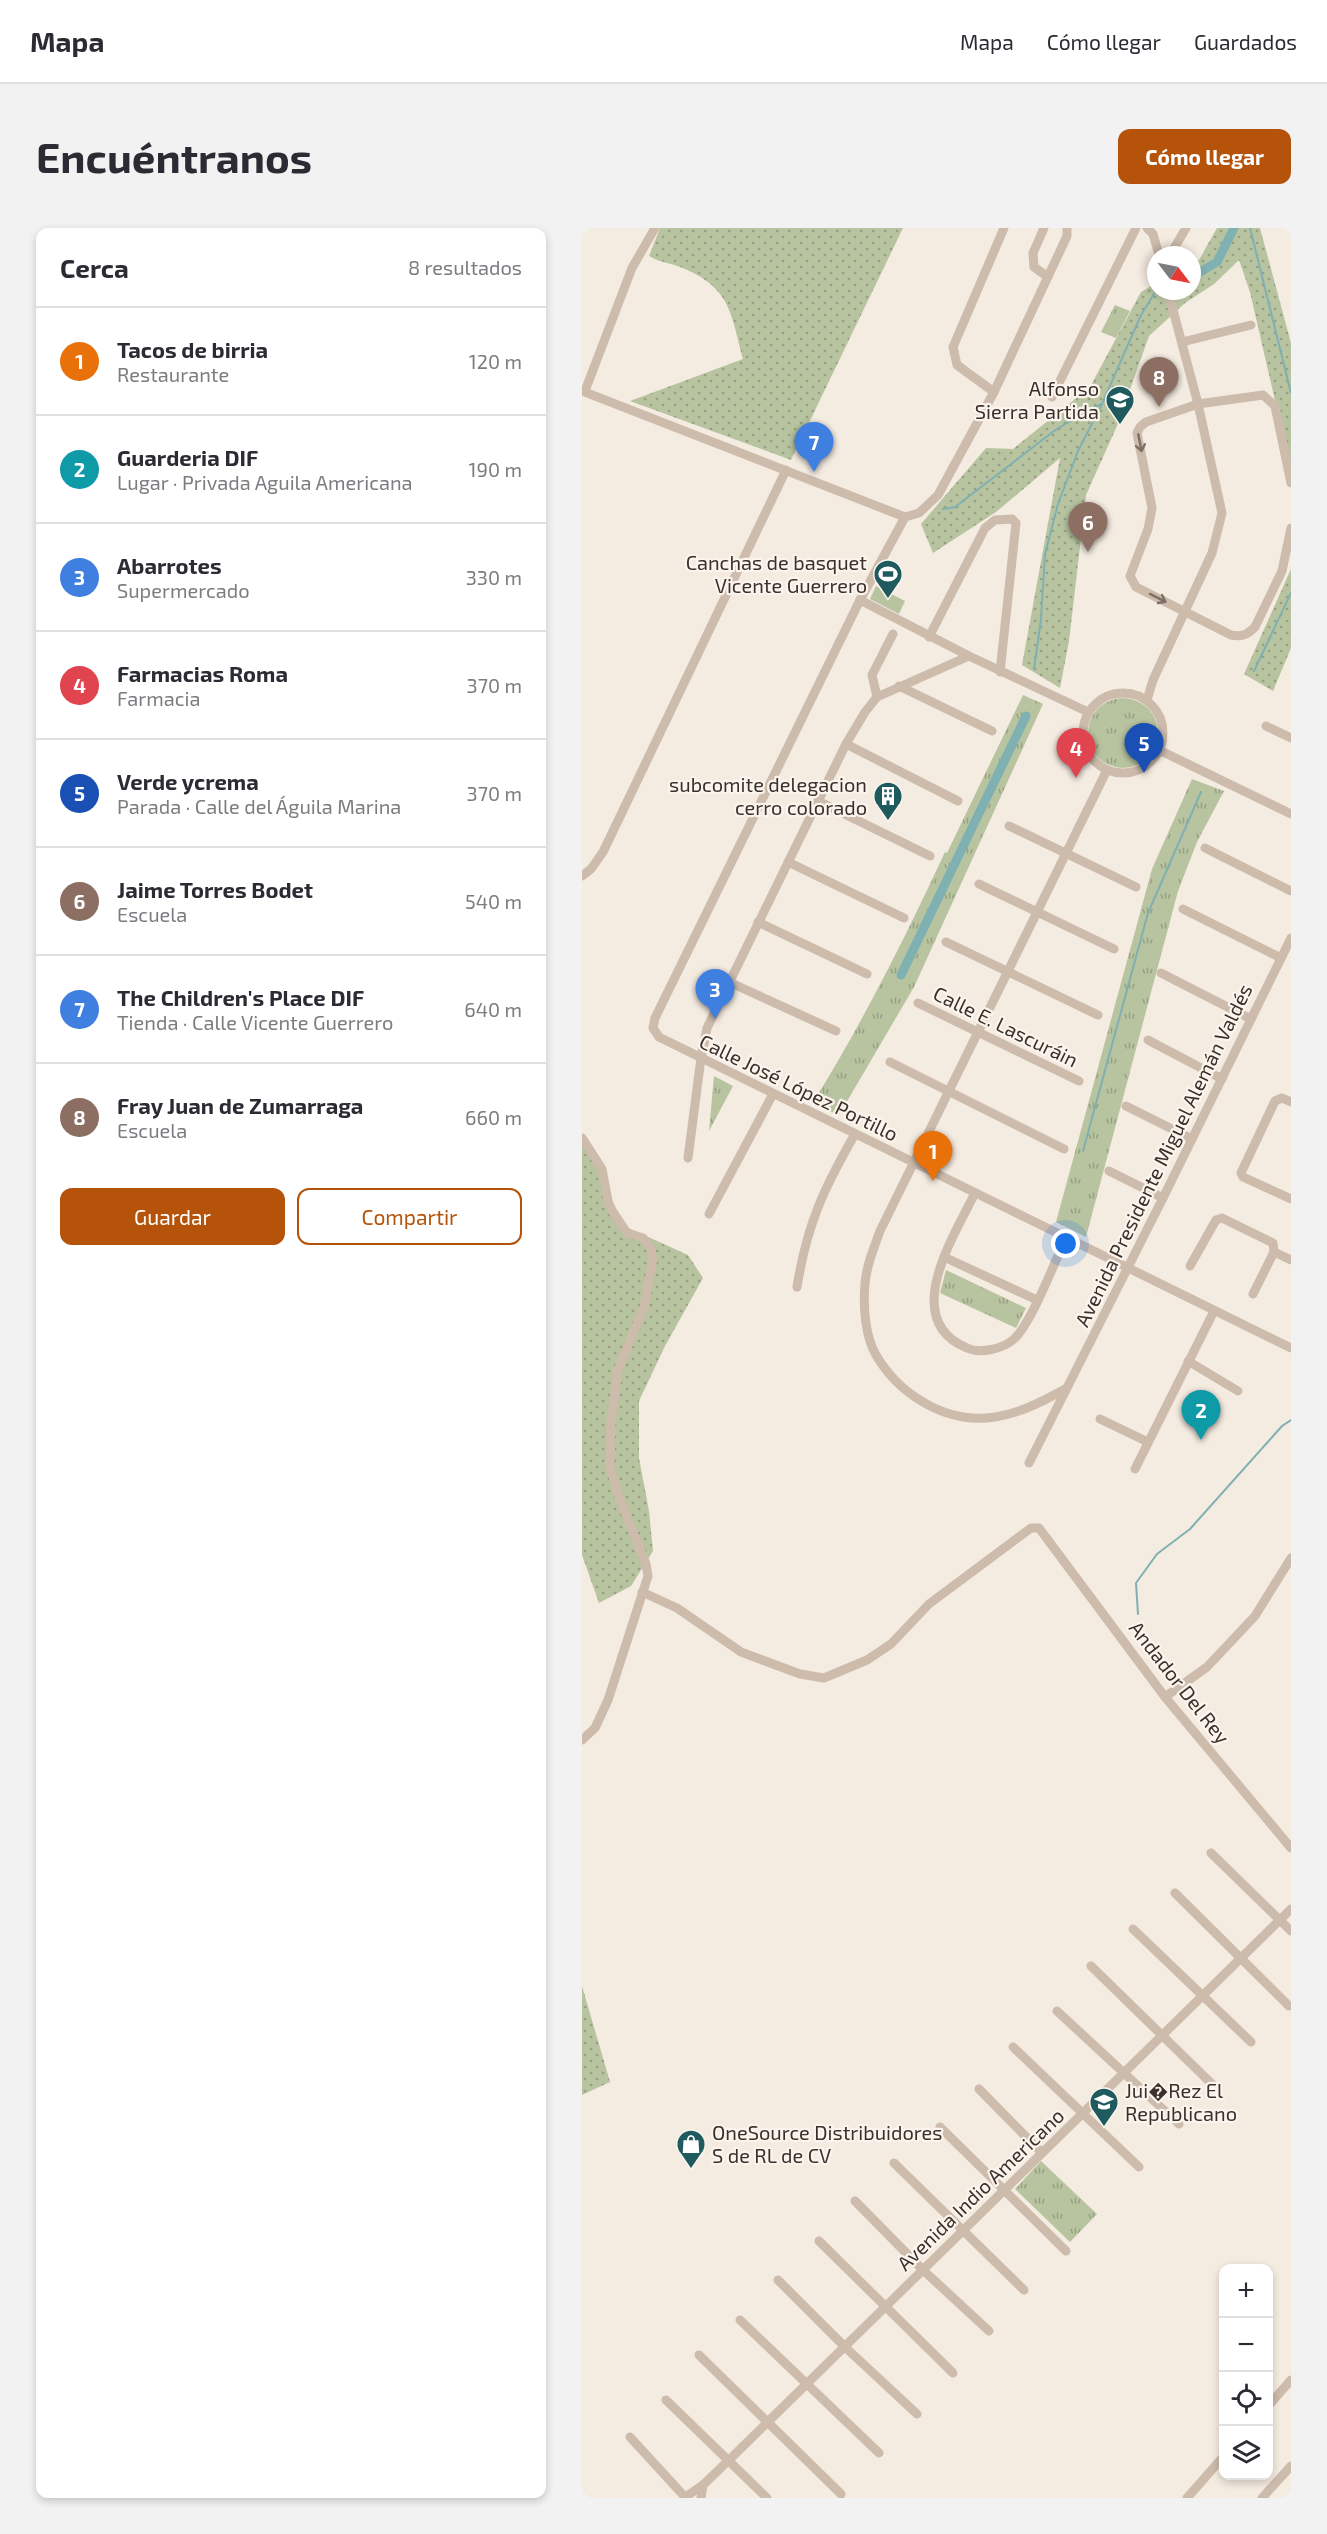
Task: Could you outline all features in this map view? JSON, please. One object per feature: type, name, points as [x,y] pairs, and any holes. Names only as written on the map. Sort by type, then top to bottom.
[{"type":"street","points":[[655,228],[632,268],[583,391],[905,516],[919,513],[938,495],[994,392],[1067,236],[1067,228]]},
{"type":"street","points":[[994,392],[957,364],[953,347],[1004,228]]},
{"type":"street","points":[[1044,228],[1033,253],[1034,267],[1048,278]]},
{"type":"street","points":[[1052,397],[1136,228]]},
{"type":"street","points":[[1147,228],[1153,234],[1156,246]]},
{"type":"street","points":[[1175,246],[1186,228]]},
{"type":"street","points":[[1147,700],[1153,680],[1217,540],[1222,513],[1198,404],[1170,300]]},
{"type":"street","points":[[1182,342],[1251,325]]},
{"type":"street","points":[[1291,483],[1275,406],[1263,395],[1198,404],[1146,422],[1137,433],[1152,508],[1148,529],[1130,576],[1136,587],[1231,635],[1240,637],[1248,634],[1255,627],[1282,571],[1291,528]]},
{"type":"street","points":[[582,876],[591,869],[607,845],[786,470]]},
{"type":"street","points":[[905,516],[860,600],[1000,672],[1088,712]]},
{"type":"street","points":[[929,637],[985,528],[995,520],[1012,519],[1016,523],[1000,672]]},
{"type":"street","name":"Calle José López Portillo","points":[[860,600],[655,1018],[653,1028],[659,1038],[1214,1311],[1290,1346]]},
{"type":"street","points":[[877,697],[872,675],[893,634]]},
{"type":"street","points":[[688,1158],[707,1028],[846,744],[877,697],[969,656]]},
{"type":"street","points":[[899,686],[992,731]]},
{"type":"street","points":[[1126,692],[1147,700],[1160,718],[1163,739],[1159,750],[1146,766],[1137,770],[1117,773],[1107,770],[1089,755],[1084,745],[1082,734],[1088,712],[1105,696],[1115,693],[1126,692]]},
{"type":"street","points":[[1266,726],[1291,738]]},
{"type":"street","points":[[846,744],[958,801]]},
{"type":"street","points":[[1159,750],[1291,814]]},
{"type":"street","points":[[1067,1388],[1020,1411],[987,1418],[969,1418],[942,1412],[916,1399],[889,1373],[876,1355],[866,1320],[865,1284],[870,1259],[880,1231],[1107,770]]},
{"type":"street","points":[[818,801],[930,856]]},
{"type":"street","points":[[1009,826],[1136,886]]},
{"type":"street","points":[[1205,848],[1291,891]]},
{"type":"street","points":[[788,862],[904,918]]},
{"type":"street","points":[[979,884],[1114,950]]},
{"type":"street","points":[[1183,909],[1281,958]]},
{"type":"street","points":[[758,922],[867,974]]},
{"type":"street","name":"Avenida Presidente Miguel Alemán Valdés","points":[[1029,1463],[1291,938]]},
{"type":"street","points":[[946,942],[1098,1015]]},
{"type":"street","points":[[1161,973],[1251,1019]]},
{"type":"street","points":[[729,982],[836,1031]]},
{"type":"street","name":"Calle E. Lascuráin","points":[[918,1003],[1079,1082]]},
{"type":"street","points":[[1148,1040],[1222,1079]]},
{"type":"street","points":[[890,1062],[1064,1149]]},
{"type":"street","points":[[709,1214],[773,1094]]},
{"type":"street","points":[[1291,1102],[1282,1098],[1275,1101],[1241,1173],[1243,1177],[1291,1199]]},
{"type":"street","points":[[1126,1106],[1192,1139]]},
{"type":"street","points":[[797,1287],[803,1250],[815,1211],[855,1134]]},
{"type":"street","points":[[582,1138],[602,1169],[609,1206],[627,1233],[643,1238],[650,1246],[653,1259],[644,1307],[618,1370],[611,1420],[610,1467],[620,1500],[646,1564],[648,1576],[608,1700],[595,1728],[582,1740]]},
{"type":"street","points":[[1109,1171],[1163,1198]]},
{"type":"street","points":[[975,1193],[944,1257],[933,1299],[936,1320],[949,1338],[969,1349],[992,1350],[1013,1340],[1026,1324],[1066,1238]]},
{"type":"street","points":[[1190,1266],[1218,1218],[1270,1241],[1275,1247],[1274,1252],[1253,1294]]},
{"type":"street","points":[[1274,1252],[1291,1260]]},
{"type":"street","points":[[944,1257],[1036,1300]]},
{"type":"street","points":[[1135,1469],[1214,1311]]},
{"type":"street","points":[[1188,1361],[1238,1391]]},
{"type":"street","points":[[1100,1419],[1148,1442]]},
{"type":"street","name":"Andador Del Rey","points":[[642,1592],[677,1608],[741,1652],[800,1674],[824,1678],[867,1660],[891,1644],[929,1604],[1031,1528],[1039,1528],[1165,1697],[1291,1848]]},
{"type":"street","points":[[1165,1697],[1207,1667],[1255,1616],[1291,1558]]},
{"type":"street","points":[[1211,1853],[1291,1930]]},
{"type":"street","points":[[1175,1893],[1289,2006]]},
{"type":"street","name":"Avenida Indio Americano","points":[[685,2497],[703,2485],[728,2461],[1291,1909]]},
{"type":"street","points":[[1133,1929],[1251,2042]]},
{"type":"street","points":[[1091,1966],[1215,2087]]},
{"type":"street","points":[[1057,2011],[1179,2124]]},
{"type":"street","points":[[1013,2047],[1139,2167]]},
{"type":"street","points":[[979,2090],[1042,2153]]},
{"type":"street","points":[[940,2127],[1066,2251]]},
{"type":"street","points":[[894,2163],[1024,2290]]},
{"type":"street","points":[[855,2201],[923,2270],[989,2331]]},
{"type":"street","points":[[819,2241],[953,2373]]},
{"type":"street","points":[[778,2280],[917,2414]]},
{"type":"street","points":[[740,2320],[879,2453]]},
{"type":"street","points":[[699,2355],[841,2493]]},
{"type":"street","points":[[1273,2401],[1291,2380]]},
{"type":"street","points":[[666,2400],[767,2498]]},
{"type":"street","points":[[630,2437],[685,2497]]},
{"type":"street","points":[[1187,2498],[1219,2462]]},
{"type":"street","points":[[1263,2498],[1291,2466]]},
{"type":"street","points":[[701,2498],[703,2485]]},
{"type":"green space","points":[[660,228],[903,228],[791,460],[630,401],[743,359],[732,316],[720,294],[712,285],[680,267],[649,256]]},
{"type":"green space","points":[[1217,228],[1260,228],[1291,343],[1291,470],[1250,292],[1239,260],[1214,284],[1201,293],[1201,256]]},
{"type":"green space","points":[[1147,288],[1147,300],[1190,300],[1149,336],[1117,426],[1086,495],[1069,641],[1060,688],[1022,665],[1060,458],[996,512],[933,553],[921,524],[986,448],[1013,449],[1090,387],[1141,292]]},
{"type":"green space","points":[[1115,305],[1130,311],[1116,338],[1101,332]]},
{"type":"green space","points":[[1291,569],[1291,648],[1273,691],[1244,674]]},
{"type":"green space","points":[[876,586],[905,601],[899,614],[870,599]]},
{"type":"green space","points":[[1023,695],[1043,704],[914,987],[839,1115],[812,1104],[883,980]]},
{"type":"green space","points":[[1116,698],[1130,698],[1143,703],[1153,713],[1158,733],[1153,753],[1143,763],[1130,768],[1116,768],[1103,763],[1093,753],[1088,740],[1088,726],[1093,713],[1103,703]]},
{"type":"green space","points":[[1192,779],[1224,791],[1197,842],[1178,891],[1086,1237],[1056,1222],[1152,869]]},
{"type":"green space","points":[[714,1076],[733,1086],[709,1131]]},
{"type":"green space","points":[[582,1142],[600,1173],[624,1226],[688,1255],[703,1278],[665,1346],[639,1401],[639,1458],[649,1511],[653,1551],[631,1586],[599,1603],[582,1555]]},
{"type":"green space","points":[[946,1270],[1026,1308],[1016,1328],[940,1293]]},
{"type":"green space","points":[[582,1986],[610,2082],[582,2095]]},
{"type":"green space","points":[[1041,2161],[1097,2214],[1070,2242],[1015,2189]]},
{"type":"waterway","points":[[1201,272],[1217,262],[1234,228]]},
{"type":"waterway","points":[[1250,228],[1291,393]]},
{"type":"waterway","points":[[1034,669],[1041,619],[1045,554],[1058,504],[1078,451],[1102,404],[1141,315],[1150,300]]},
{"type":"waterway","points":[[943,509],[955,507],[1054,431],[1102,404]]},
{"type":"waterway","points":[[1254,671],[1291,593]]},
{"type":"waterway","points":[[901,975],[1026,716]]},
{"type":"waterway","points":[[1083,1151],[1148,913],[1201,792]]},
{"type":"waterway","points":[[1138,1614],[1136,1583],[1157,1554],[1190,1529],[1282,1426],[1291,1420]]},
{"type":"place","name":"Fray Juan de Zumarraga","points":[[1159,407]]},
{"type":"place","name":"Alfonso Sierra Partida","points":[[1120,426]]},
{"type":"place","name":"The Children's Place DIF","points":[[814,472]]},
{"type":"place","name":"Jaime Torres Bodet","points":[[1088,552]]},
{"type":"place","name":"Canchas de basquet Vicente Guerrero","points":[[888,600]]},
{"type":"place","name":"Verde ycrema","points":[[1144,773]]},
{"type":"place","name":"Farmacias Roma","points":[[1076,778]]},
{"type":"place","name":"subcomite delegacion cerro colorado","points":[[888,822]]},
{"type":"place","name":"Abarrotes","points":[[715,1019]]},
{"type":"place","name":"Tacos de birria","points":[[933,1181]]},
{"type":"place","name":"Guarderia DIF","points":[[1201,1440]]},
{"type":"place","name":"Jui�Rez El Republicano","points":[[1104,2128]]},
{"type":"place","name":"OneSource Distribuidores S de RL de CV","points":[[691,2170]]}]
